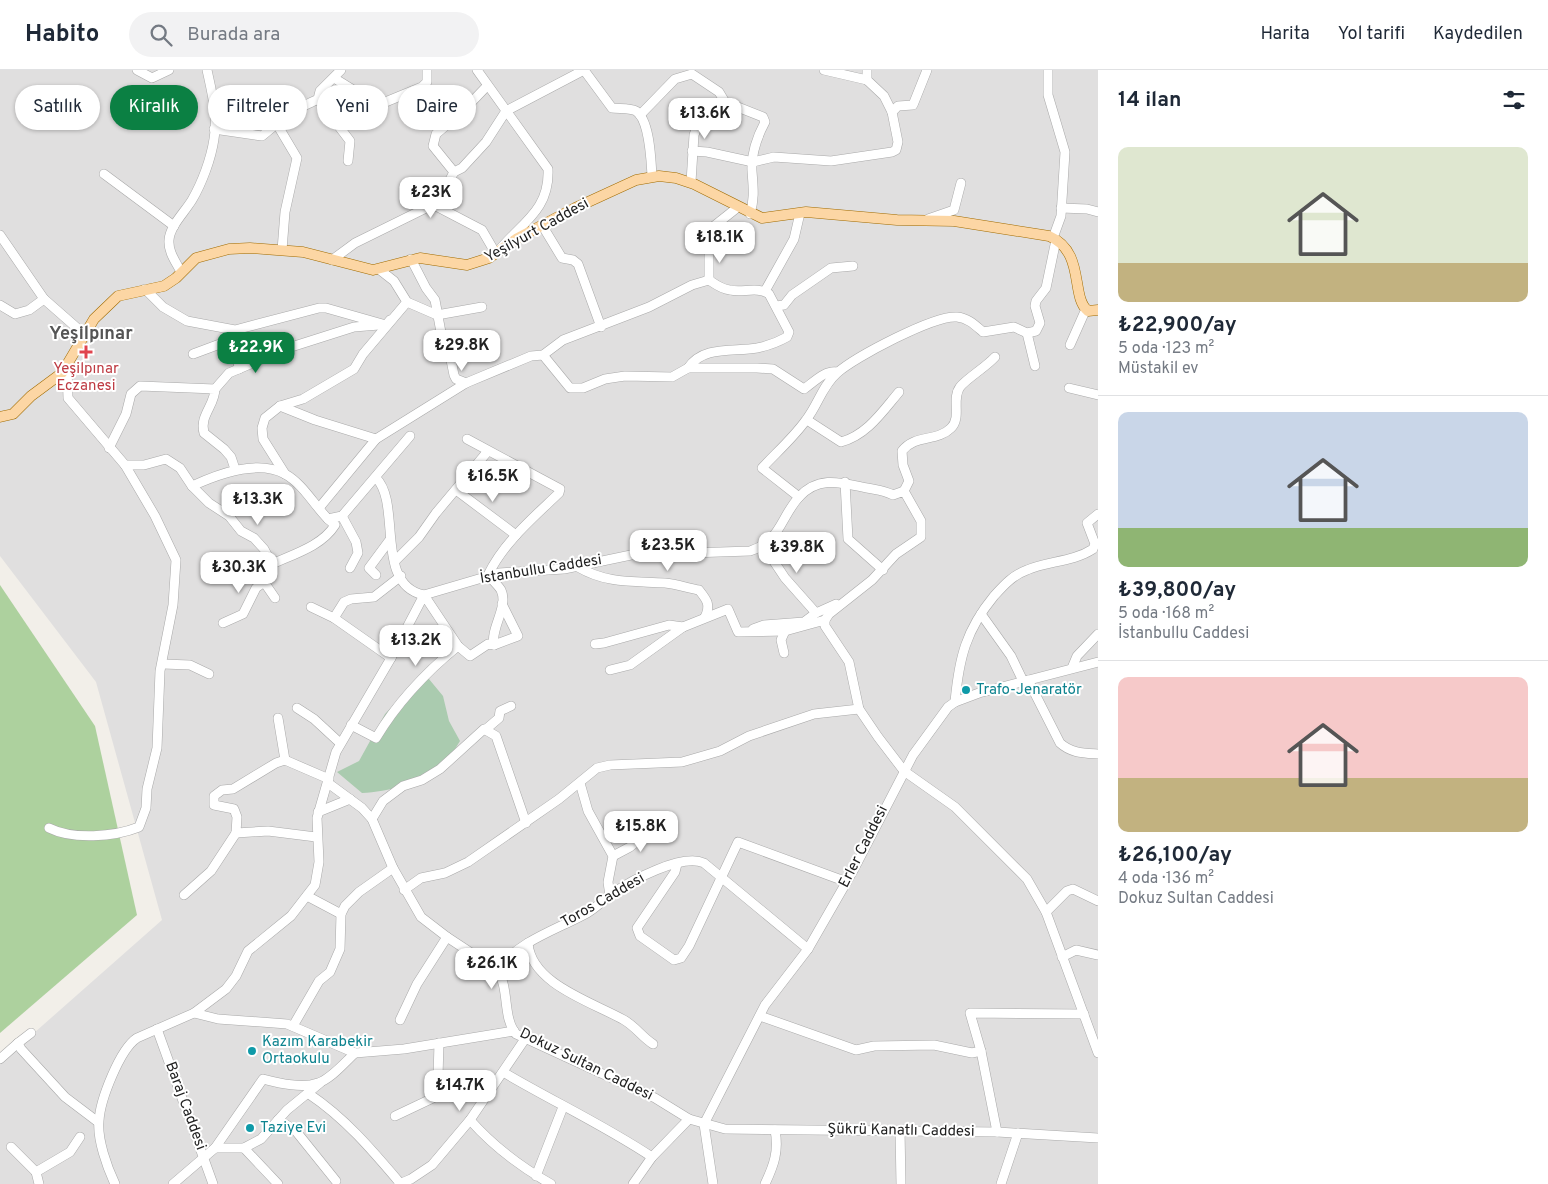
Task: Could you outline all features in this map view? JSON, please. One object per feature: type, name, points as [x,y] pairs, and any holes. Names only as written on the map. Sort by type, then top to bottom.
[{"type":"main road","name":"Yeşilyurt Caddesi","points":[[0,417],[13,414],[31,396],[67,368],[94,319],[111,302],[124,293],[164,286],[181,272],[190,261],[210,252],[237,248],[282,250],[357,267],[380,270],[411,259],[429,258],[467,265],[480,262],[496,254],[516,239],[542,225],[626,184],[652,176],[676,178],[690,182],[750,214],[769,218],[800,213],[970,223],[1055,239]]},
{"type":"main road","points":[[1055,239],[1068,253],[1079,282],[1080,299],[1086,309],[1092,312],[1098,310]]},
{"type":"street","points":[[137,70],[152,78],[169,70]]},
{"type":"street","points":[[207,70],[210,85]]},
{"type":"street","points":[[326,85],[340,70]]},
{"type":"street","points":[[334,78],[355,91],[383,103],[422,87],[427,82],[427,70]]},
{"type":"street","points":[[332,260],[355,243],[428,207],[436,206],[482,230],[496,254],[509,237],[525,225],[540,207],[548,178],[548,169],[477,70]]},
{"type":"street","points":[[436,206],[454,172],[462,168],[486,142],[506,111],[584,70],[612,108],[635,110],[640,115],[649,139],[652,176]]},
{"type":"street","points":[[692,152],[707,152],[753,162],[774,157],[831,161],[896,150],[898,142],[892,112],[884,96],[867,80],[824,70]]},
{"type":"street","points":[[867,70],[867,80]]},
{"type":"street","points":[[892,112],[898,106],[913,105],[927,70]]},
{"type":"street","points":[[995,357],[984,369],[959,388],[956,395],[955,421],[952,428],[938,436],[913,441],[902,451],[903,465],[909,480],[904,491],[893,495],[884,490],[845,482],[827,481],[818,484],[799,498],[762,468],[807,420],[820,393],[837,372],[904,334],[950,317],[967,319],[983,332],[1014,327],[1027,333],[1032,333],[1039,327],[1035,306],[1038,296],[1046,288],[1048,281],[1061,208],[1064,152],[1048,95],[1048,70]]},
{"type":"street","points":[[640,115],[675,79],[692,74],[719,92],[725,102],[764,119],[754,148],[754,195],[750,214]]},
{"type":"street","points":[[454,172],[433,146],[436,134],[462,112],[487,86]]},
{"type":"street","points":[[690,182],[694,135],[699,121],[725,102]]},
{"type":"street","points":[[181,272],[169,251],[169,240],[174,226],[193,199],[207,166],[214,130]]},
{"type":"street","points":[[221,130],[262,136],[269,130]]},
{"type":"street","points":[[280,130],[297,158],[285,212],[282,250]]},
{"type":"street","points":[[342,130],[350,140],[348,161]]},
{"type":"street","points":[[104,174],[174,226]]},
{"type":"street","points":[[926,220],[954,210],[961,183]]},
{"type":"street","points":[[709,280],[709,230],[738,207]]},
{"type":"street","points":[[1061,208],[1087,209],[1098,212]]},
{"type":"street","points":[[765,292],[794,239],[800,213]]},
{"type":"street","points":[[542,225],[562,258],[573,260],[578,264],[601,327]]},
{"type":"street","points":[[0,235],[44,299],[84,335]]},
{"type":"street","points":[[411,259],[426,288],[436,300],[443,343],[450,355],[454,375],[466,383]]},
{"type":"street","points":[[776,306],[784,304],[792,295],[831,268],[853,266]]},
{"type":"street","points":[[380,270],[394,281],[407,302],[437,315],[482,307]]},
{"type":"street","points":[[319,508],[376,439],[466,383],[532,356],[543,355],[563,340],[649,307],[692,284],[709,280],[721,288],[732,291],[765,292]]},
{"type":"street","points":[[145,289],[163,307],[186,321],[237,332]]},
{"type":"street","points":[[543,355],[570,388],[583,388],[605,379],[625,376],[672,377],[688,368],[693,361],[710,352],[758,348],[787,337],[789,332],[776,306],[765,292]]},
{"type":"street","points":[[0,304],[15,314],[29,310],[44,299]]},
{"type":"street","points":[[224,623],[243,614],[256,588],[264,582],[272,564],[313,546],[330,534],[336,525],[285,474],[263,438],[262,428],[265,418],[280,406],[303,399],[354,369],[389,322],[407,302]]},
{"type":"street","points":[[193,354],[237,332],[326,308],[389,322]]},
{"type":"street","points":[[1070,345],[1086,309]]},
{"type":"street","points":[[236,469],[231,457],[204,433],[202,427],[204,416],[215,395],[215,389],[229,373],[288,348],[354,327],[389,322]]},
{"type":"street","points":[[237,332],[239,369]]},
{"type":"street","points":[[1027,333],[1035,366]]},
{"type":"street","points":[[49,828],[56,832],[99,834],[118,833],[139,827],[146,808],[147,789],[157,748],[157,708],[160,671],[163,664],[173,605],[176,560],[155,516],[124,464],[68,398],[67,368]]},
{"type":"street","points":[[688,368],[773,370],[804,389],[823,375],[832,371],[837,372]]},
{"type":"street","points":[[109,448],[126,414],[131,394],[140,386],[215,389]]},
{"type":"street","points":[[1069,388],[1098,395]]},
{"type":"street","points":[[807,420],[841,442],[854,439],[867,429],[899,392]]},
{"type":"street","points":[[280,406],[315,420],[376,439]]},
{"type":"street","points":[[328,519],[342,516],[410,436]]},
{"type":"street","points":[[467,439],[488,452],[560,489],[559,493],[516,535],[498,556],[488,575],[502,592],[502,604],[492,638],[494,645]]},
{"type":"street","points":[[395,562],[419,537],[436,513],[488,452]]},
{"type":"street","points":[[124,464],[144,465],[166,459],[180,468],[192,486],[209,503],[229,516],[241,531],[254,538],[264,549],[272,564]]},
{"type":"street","points":[[192,486],[236,469],[268,469],[285,474]]},
{"type":"street","points":[[376,478],[381,483],[387,496],[389,541],[401,576],[413,591],[424,594],[458,646],[470,656],[488,644],[494,645],[518,636],[502,604]]},
{"type":"street","points":[[845,482],[848,539],[883,570]]},
{"type":"street","points":[[456,490],[516,535]]},
{"type":"street","points":[[904,491],[921,521],[921,537],[896,554],[883,570],[829,614],[825,620],[825,626],[849,662],[859,709],[904,771],[939,794],[988,838],[1027,879],[1046,912],[1098,1052]]},
{"type":"street","name":"İstanbullu Caddesi","points":[[424,594],[449,589],[488,575],[578,567],[631,555],[744,552],[763,545],[778,531],[799,498]]},
{"type":"street","points":[[1098,514],[1087,523],[1095,544],[1093,549],[1053,564],[1034,567],[1013,576],[1004,584],[981,614],[972,626],[962,653],[958,667],[955,702],[1025,680],[1098,662]]},
{"type":"street","points":[[342,516],[356,542],[358,553],[350,568]]},
{"type":"street","points":[[376,575],[369,568],[389,541]]},
{"type":"street","points":[[763,545],[785,578],[816,613]]},
{"type":"street","points":[[578,567],[590,574],[622,582],[666,583],[699,590],[707,601],[721,610]]},
{"type":"street","points":[[334,618],[344,602],[351,599],[374,597],[401,576]]},
{"type":"street","points":[[264,582],[275,598]]},
{"type":"street","points":[[114,1184],[98,1122],[102,1106],[128,1047],[137,1038],[194,1013],[232,983],[248,950],[283,923],[307,896],[317,881],[319,851],[316,837],[318,812],[340,743],[390,658],[424,594]]},
{"type":"street","points":[[745,632],[764,624],[804,622],[816,613],[851,597]]},
{"type":"street","points":[[705,617],[709,609],[707,601]]},
{"type":"street","points":[[311,607],[334,618],[390,658]]},
{"type":"street","points":[[610,670],[630,665],[683,626],[721,610],[728,609],[738,632],[785,631],[825,620]]},
{"type":"street","points":[[981,614],[1011,656],[1060,743],[1067,750],[1098,754]]},
{"type":"street","points":[[595,644],[670,626],[683,626]]},
{"type":"street","points":[[784,653],[781,640],[785,631]]},
{"type":"street","points":[[1072,668],[1077,656],[1098,634]]},
{"type":"street","points":[[351,725],[376,738],[393,710],[431,668],[458,646]]},
{"type":"street","points":[[163,664],[190,664],[209,674]]},
{"type":"street","name":"Erler Caddesi","points":[[704,1124],[769,999],[808,949],[918,746],[955,702]]},
{"type":"street","points":[[372,819],[383,800],[403,786],[422,780],[440,769],[500,718],[500,711],[511,706]]},
{"type":"street","points":[[297,708],[314,719],[340,743]]},
{"type":"street","points":[[404,890],[421,878],[446,873],[468,862],[526,823],[597,768],[610,765],[682,762],[720,751],[749,736],[814,714],[859,709]]},
{"type":"street","points":[[278,718],[285,760]]},
{"type":"street","points":[[485,730],[496,736],[526,823]]},
{"type":"street","points":[[184,895],[211,871],[236,833],[237,818],[234,808],[214,806],[214,796],[222,790],[233,789],[276,763],[285,760],[328,781],[372,819],[393,868],[421,917],[447,937],[498,970]]},
{"type":"street","points":[[580,783],[588,811],[613,856],[608,882],[610,896]]},
{"type":"street","points":[[318,812],[350,799]]},
{"type":"street","points":[[613,856],[630,847],[653,828]]},
{"type":"street","points":[[236,833],[268,831],[316,837]]},
{"type":"street","points":[[677,864],[675,872],[637,928],[640,936],[674,960],[681,958],[689,946],[735,848],[741,842],[846,882]]},
{"type":"street","name":"Toros Caddesi","points":[[498,970],[512,953],[589,912],[636,879],[690,860],[699,861],[808,949]]},
{"type":"street","points":[[293,1026],[319,981],[330,972],[340,949],[341,914],[345,906],[359,892],[393,868]]},
{"type":"street","points":[[1046,912],[1067,891],[1073,889],[1098,901]]},
{"type":"street","points":[[307,896],[341,914]]},
{"type":"street","points":[[400,1020],[417,984],[447,937]]},
{"type":"street","points":[[528,943],[533,962],[545,976],[625,1021],[640,1032],[642,1038],[653,1044]]},
{"type":"street","points":[[1062,957],[1076,950],[1098,955]]},
{"type":"street","name":"Dokuz Sultan Caddesi","points":[[498,970],[502,978],[514,1031],[525,1039],[655,1098],[689,1120],[704,1124]]},
{"type":"street","points":[[194,1013],[218,1019],[272,1022],[293,1026],[355,1052],[439,1043],[514,1031]]},
{"type":"street","points":[[997,1132],[981,1051],[970,1013],[1084,1014]]},
{"type":"street","points":[[760,1016],[856,1050],[881,1045],[934,1044],[972,1053],[981,1051]]},
{"type":"street","name":"Baraj Caddesi","points":[[157,1029],[204,1156],[212,1184]]},
{"type":"street","points":[[0,1059],[31,1033]]},
{"type":"street","points":[[309,1094],[342,1118],[377,1153],[399,1183],[411,1179],[432,1165],[470,1120],[525,1039]]},
{"type":"street","points":[[18,1043],[37,1068],[66,1097],[98,1122]]},
{"type":"street","points":[[395,1116],[433,1098],[438,1077],[439,1043]]},
{"type":"street","points":[[215,1148],[244,1148],[261,1139],[278,1120],[355,1052]]},
{"type":"street","points":[[503,1072],[563,1107],[616,1134],[652,1157]]},
{"type":"street","points":[[174,1184],[215,1148],[263,1079],[283,1084],[308,1085],[320,1083]]},
{"type":"street","points":[[536,1176],[563,1107]]},
{"type":"street","points":[[278,1120],[295,1130],[336,1181]]},
{"type":"street","points":[[470,1120],[489,1142],[512,1160],[551,1184]]},
{"type":"street","points":[[633,1184],[652,1157],[689,1120]]},
{"type":"street","points":[[704,1124],[713,1184]]},
{"type":"street","name":"Şükrü Kanatlı Caddesi","points":[[704,1124],[725,1129],[1018,1132],[1098,1138]]},
{"type":"street","points":[[765,1184],[776,1159],[778,1145],[775,1130]]},
{"type":"street","points":[[900,1130],[901,1184]]},
{"type":"street","points":[[1001,1184],[1018,1132]]},
{"type":"street","points":[[36,1172],[70,1152],[80,1137]]},
{"type":"street","points":[[11,1147],[36,1172],[39,1184]]},
{"type":"street","points":[[244,1148],[278,1184]]},
{"type":"shaded area","points":[[0,70],[1098,70],[1098,1184],[0,1184],[0,1063],[162,920],[96,682],[0,556]]},
{"type":"green space","points":[[0,585],[95,726],[137,915],[0,1033]]},
{"type":"green space","points":[[424,673],[443,696],[449,721],[460,741],[445,764],[424,777],[403,786],[362,793],[337,772],[359,761],[385,714]]},
{"type":"place","name":"Yeşilpınar Eczanesi","points":[[86,352]]},
{"type":"place","name":"Trafo-Jenaratör","points":[[966,690]]},
{"type":"place","name":"Kazım Karabekir Ortaokulu","points":[[252,1051]]},
{"type":"place","name":"Taziye Evi","points":[[250,1128]]},
{"type":"district","name":"Yeşilpınar","points":[[91,334]]}]
